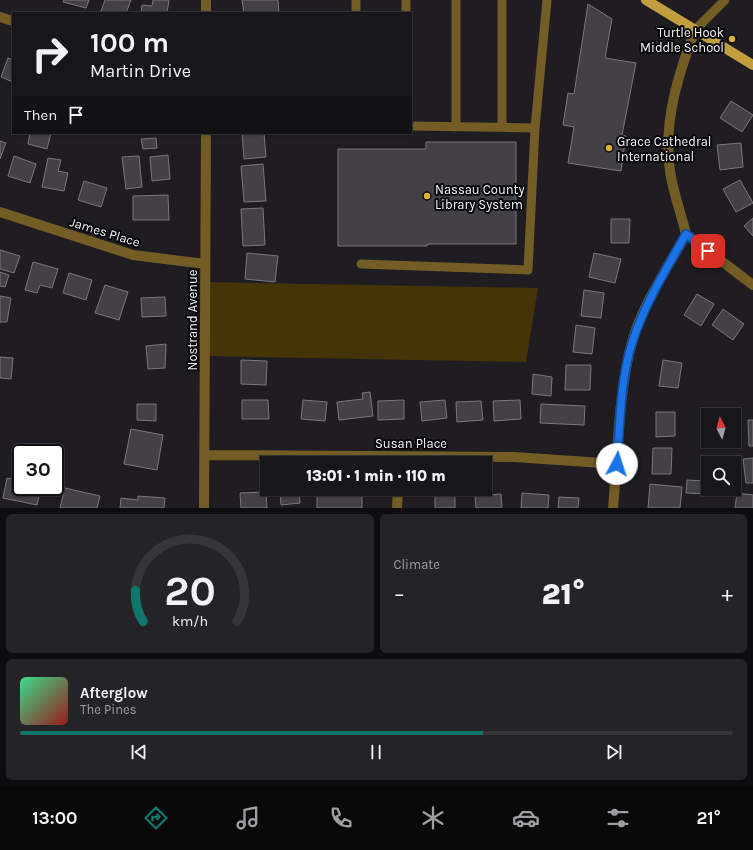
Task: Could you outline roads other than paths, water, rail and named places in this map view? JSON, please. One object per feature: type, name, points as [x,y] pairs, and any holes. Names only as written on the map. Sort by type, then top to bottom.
[{"type":"main road","points":[[646,0],[753,65]]},
{"type":"street","points":[[206,0],[206,12]]},
{"type":"street","points":[[0,17],[12,21]]},
{"type":"street","points":[[695,30],[680,69],[674,92],[669,132],[670,171],[686,234],[753,285]]},
{"type":"street","name":"Nostrand Avenue","points":[[204,508],[206,134]]},
{"type":"street","name":"James Place","points":[[0,212],[133,255],[205,264]]},
{"type":"street","points":[[613,508],[625,373],[632,341],[642,316],[686,234]]},
{"type":"street","name":"Susan Place","points":[[205,455],[260,456]]},
{"type":"street","name":"Susan Place","points":[[492,458],[514,457],[617,464]]},
{"type":"street","points":[[398,496],[398,508]]},
{"type":"lane","points":[[356,0],[356,12]]},
{"type":"lane","points":[[406,0],[406,12]]},
{"type":"lane","points":[[456,0],[456,126]]},
{"type":"lane","points":[[502,0],[502,127]]},
{"type":"lane","points":[[361,264],[528,270],[535,128],[547,0]]},
{"type":"lane","points":[[695,30],[725,0]]},
{"type":"lane","points":[[412,126],[535,128]]},
{"type":"place","name":"Turtle Hook Middle School","points":[[732,39]]},
{"type":"place","name":"Grace Cathedral International","points":[[609,148]]},
{"type":"place","name":"Nassau County Library System","points":[[427,196]]}]
